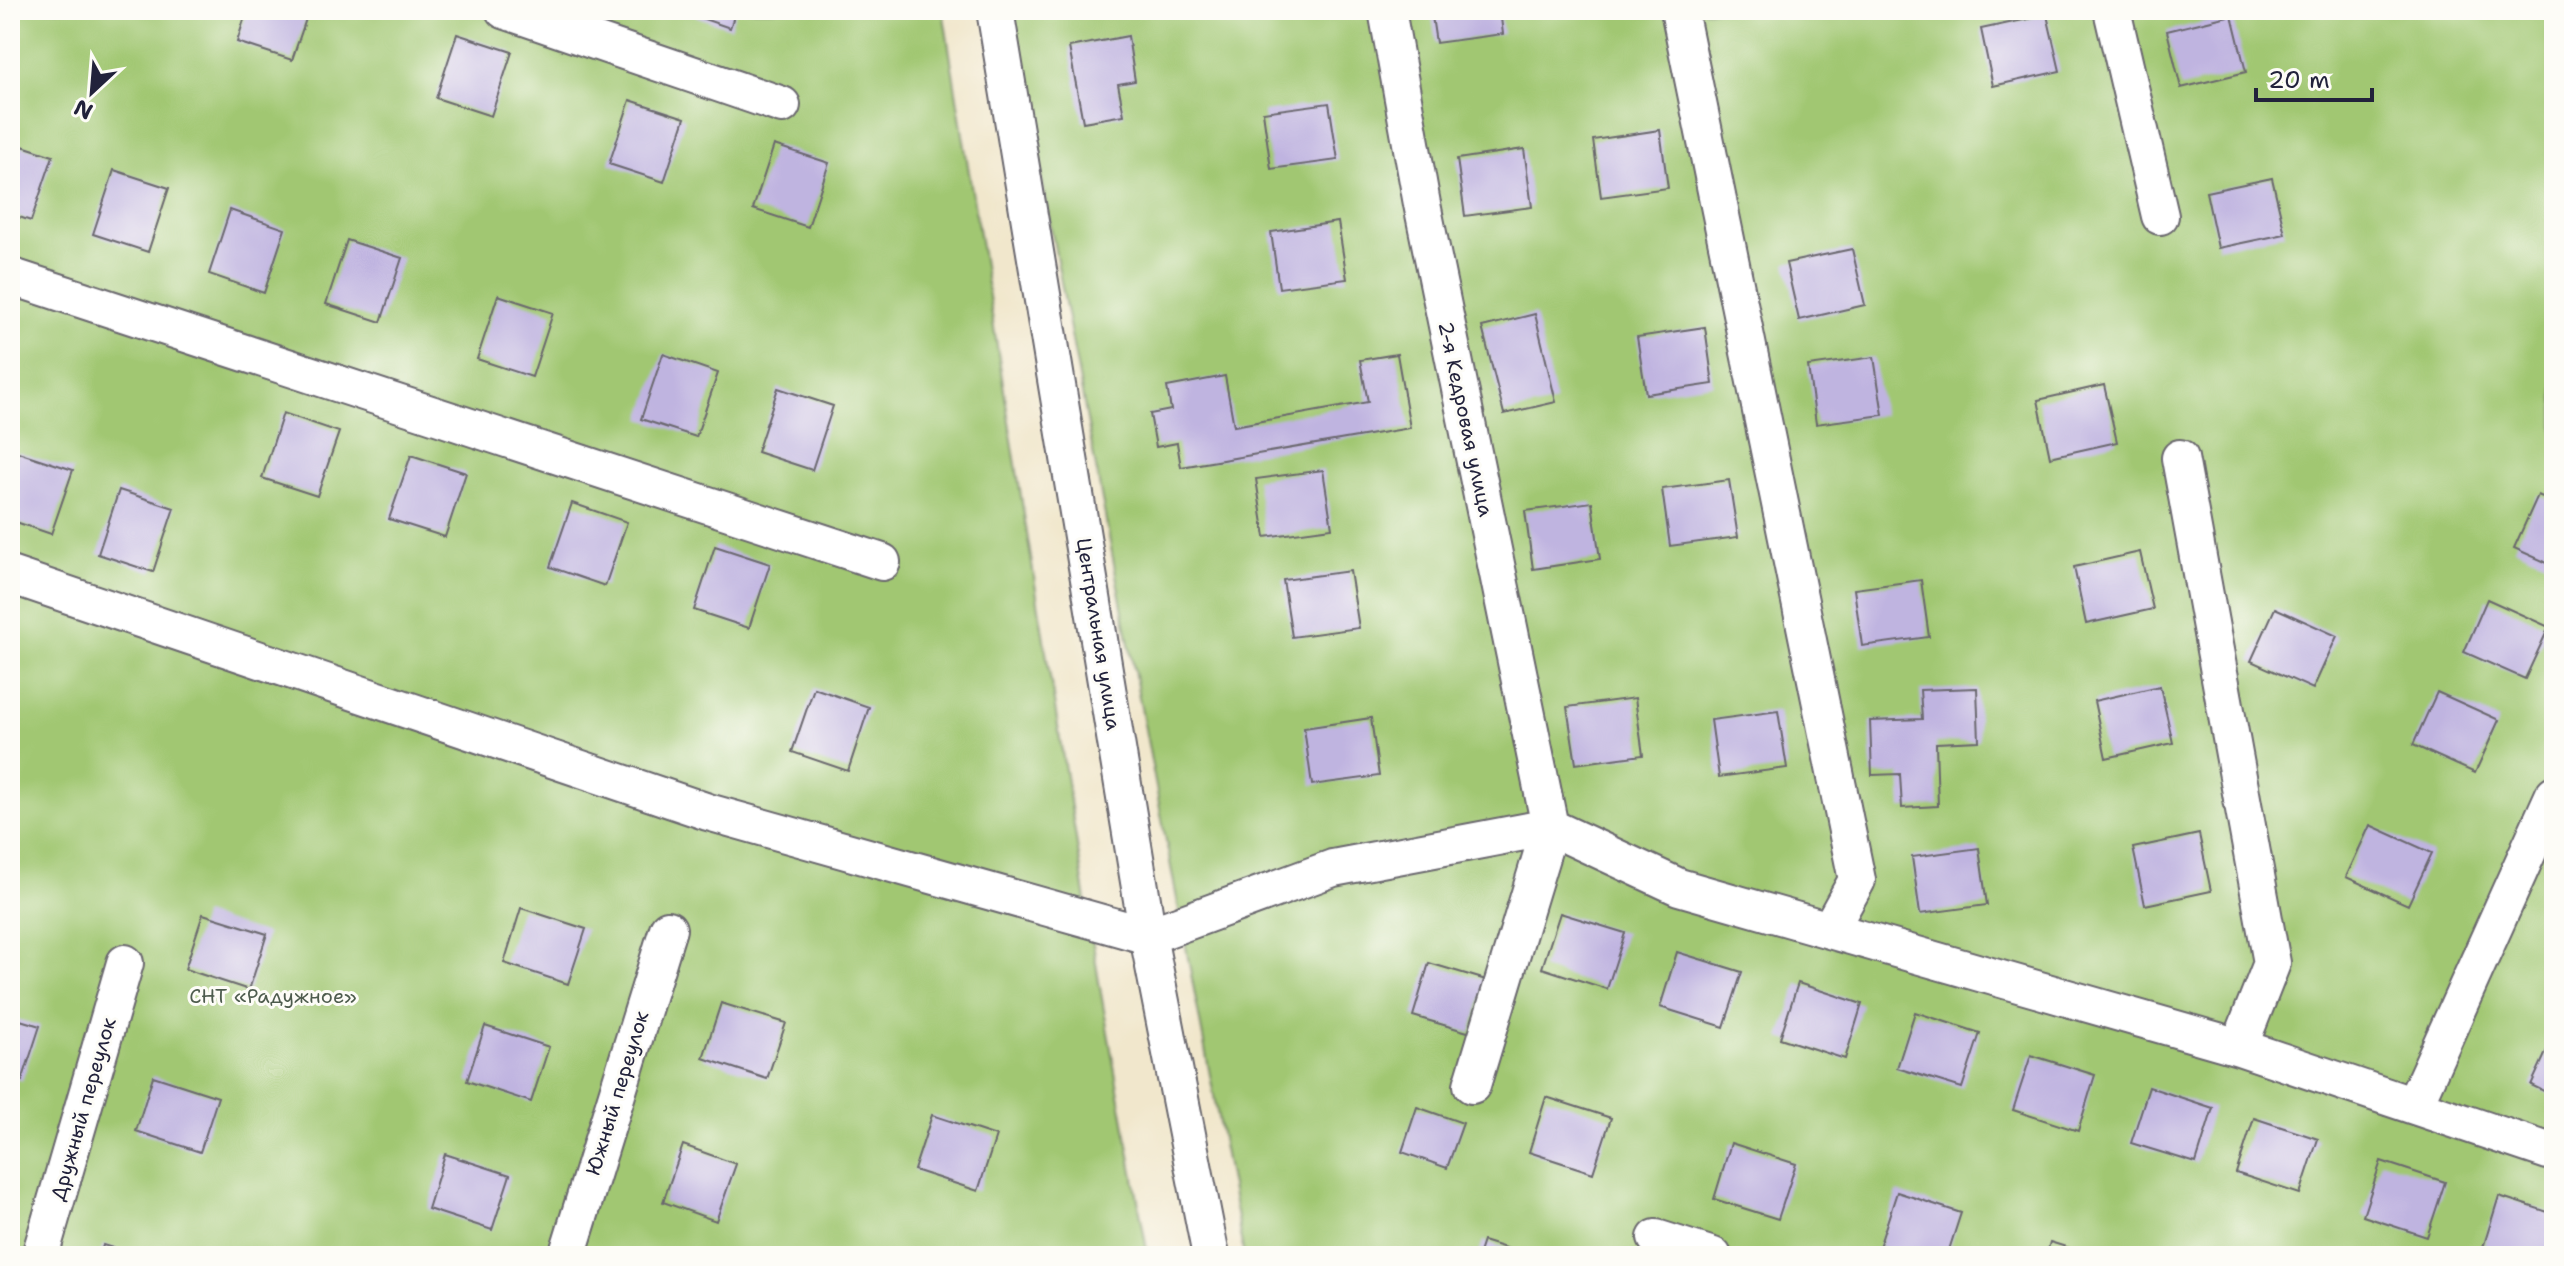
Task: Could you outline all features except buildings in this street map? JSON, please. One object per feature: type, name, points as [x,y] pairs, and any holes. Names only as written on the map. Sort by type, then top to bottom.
[{"type":"street","points":[[504,10],[782,105]]},
{"type":"street","name":"Центральная улица","points":[[995,10],[1148,936],[1211,1256]]},
{"type":"street","name":"2-я Кедровая улица","points":[[1387,10],[1422,204],[1550,827]]},
{"type":"street","points":[[1679,10],[1857,880],[1830,929]]},
{"type":"street","points":[[2112,10],[2160,216]]},
{"type":"street","points":[[10,276],[882,562]]},
{"type":"street","points":[[2180,458],[2272,963],[2239,1047]]},
{"type":"street","points":[[10,575],[708,812],[1148,936],[1333,868],[1550,827],[1679,887],[2239,1047],[2554,1153]]},
{"type":"street","points":[[2414,1105],[2554,794]]},
{"type":"street","points":[[1472,1085],[1550,827]]},
{"type":"street","name":"Южный переулок","points":[[567,1256],[668,929]]},
{"type":"street","name":"Дружный переулок","points":[[40,1256],[125,963]]},
{"type":"street","points":[[1656,1238],[1713,1256]]},
{"type":"green space","name":"СНТ «Радужное»","points":[[10,10],[943,10],[1099,982],[1148,1256],[10,1256]]},
{"type":"green space","points":[[1010,10],[2554,10],[2554,1256],[1244,1256]]}]
